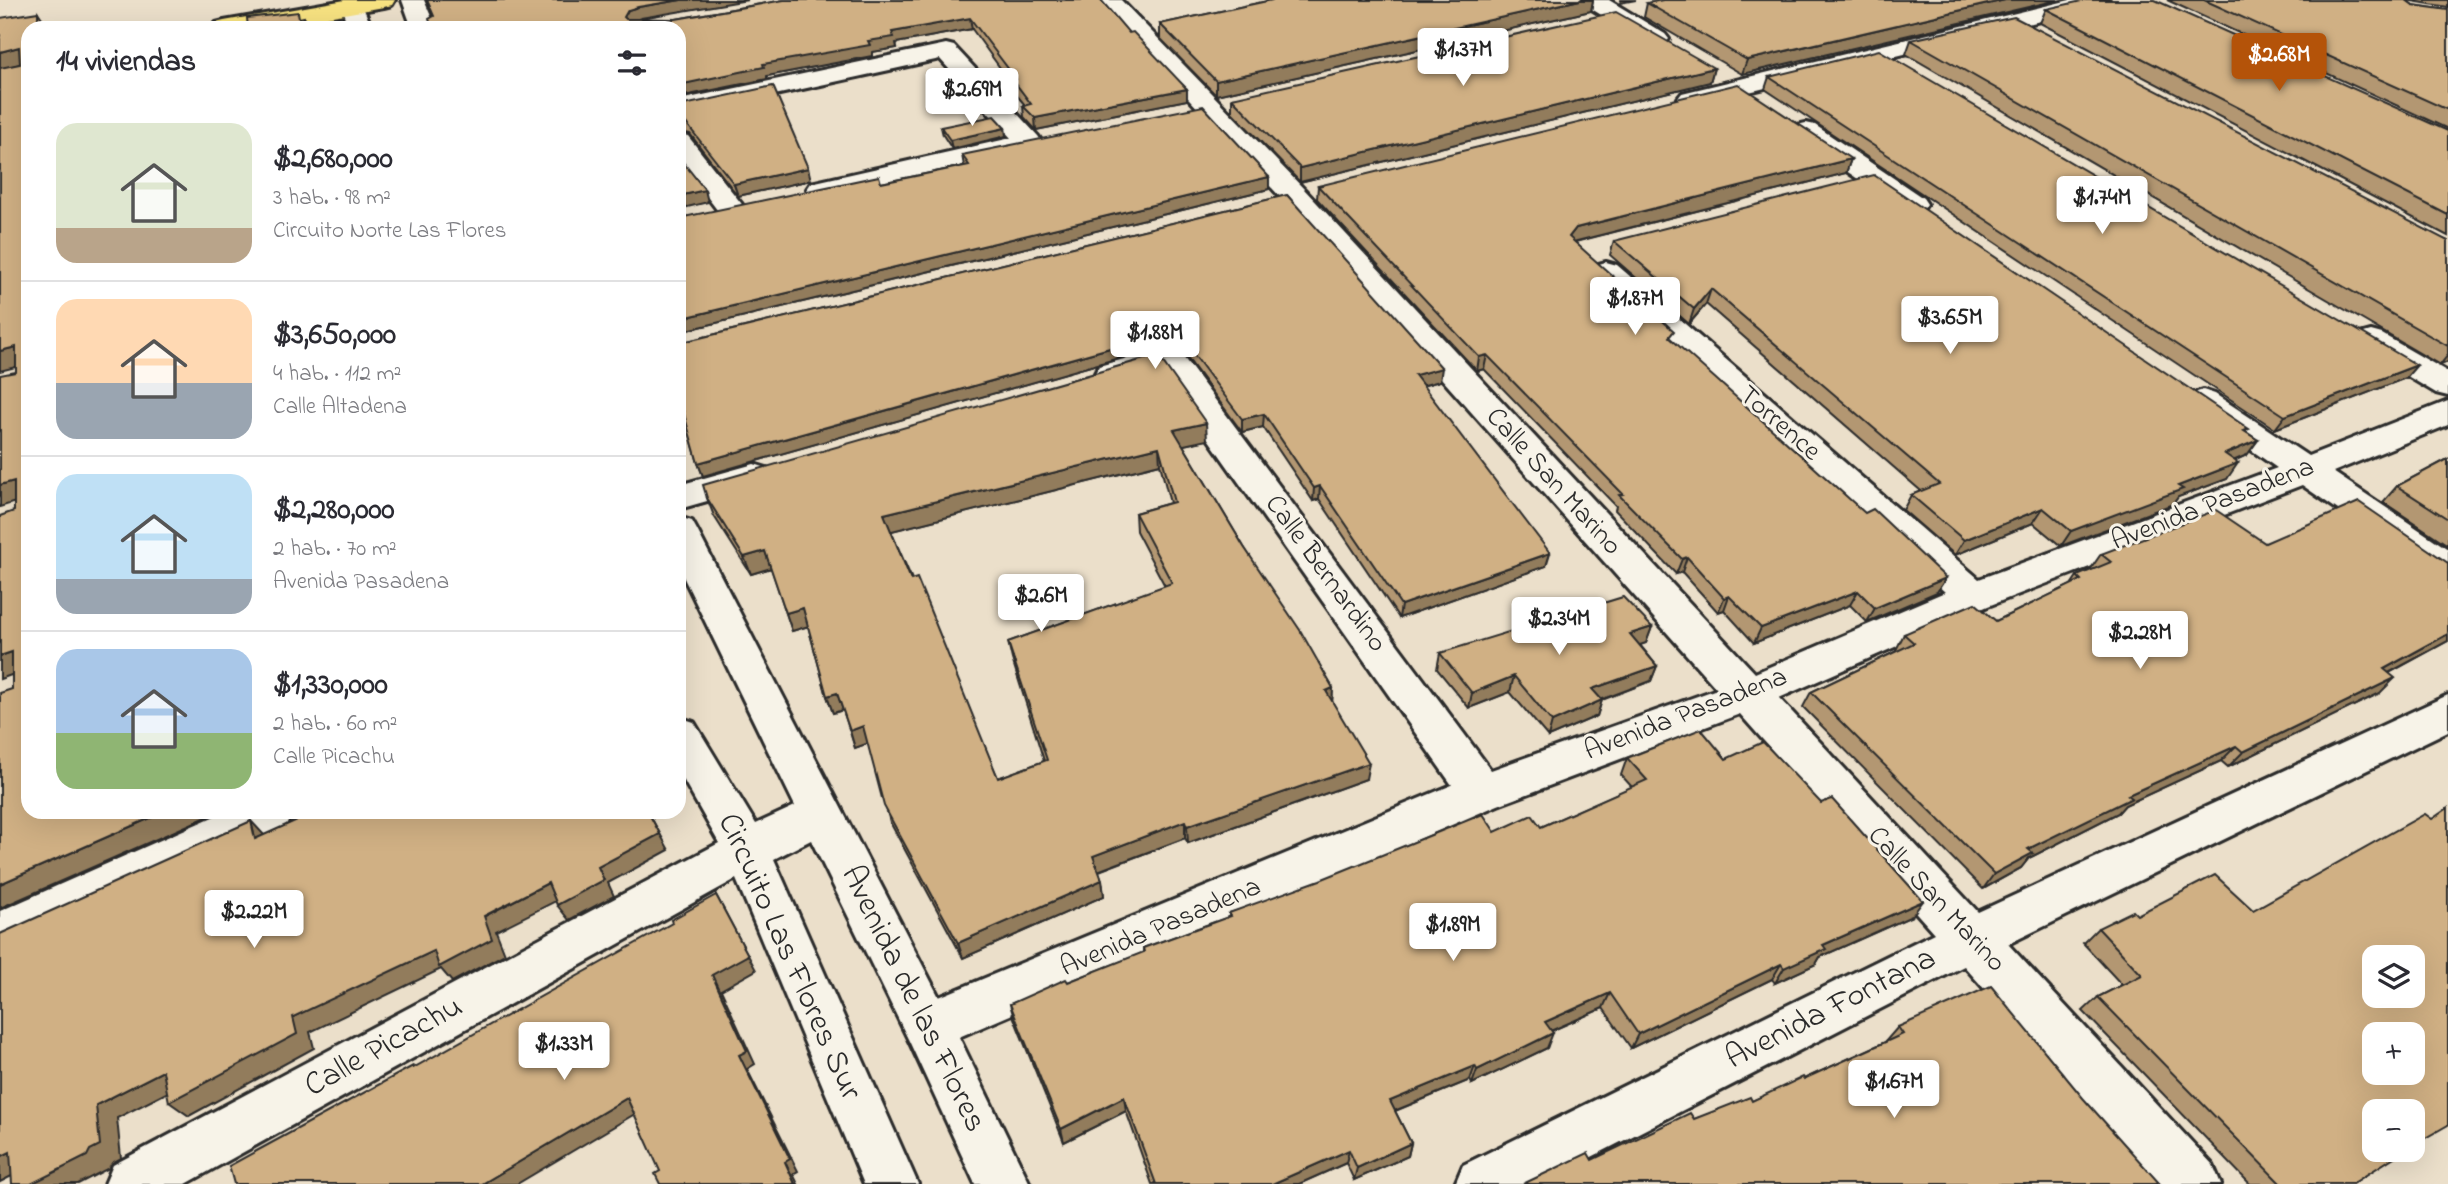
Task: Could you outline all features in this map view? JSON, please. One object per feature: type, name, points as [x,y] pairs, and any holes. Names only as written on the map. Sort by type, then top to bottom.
[{"type":"main road","points":[[263,21],[384,0]]},
{"type":"street","points":[[414,0],[422,21]]},
{"type":"street","name":"Calle San Marino","points":[[1108,0],[1150,28],[1207,107],[1294,195],[1746,695],[2194,1184]]},
{"type":"street","points":[[1672,102],[2098,0]]},
{"type":"street","points":[[352,5],[358,21]]},
{"type":"street","points":[[1598,11],[1653,6]]},
{"type":"street","points":[[1598,11],[1740,86],[1930,216]]},
{"type":"street","points":[[2011,20],[2047,39]]},
{"type":"street","points":[[686,106],[946,51],[1029,142]]},
{"type":"street","points":[[1878,51],[1913,72]]},
{"type":"street","points":[[798,194],[1056,137]]},
{"type":"street","points":[[686,155],[718,212],[758,203]]},
{"type":"street","points":[[1834,188],[1874,177]]},
{"type":"street","name":"Torrence","points":[[1597,248],[1975,596]]},
{"type":"street","points":[[2353,330],[2448,386]]},
{"type":"street","name":"Calle Bernardino","points":[[1075,383],[1167,357],[1482,792]]},
{"type":"street","points":[[2180,386],[2448,567]]},
{"type":"street","name":"Avenida Pasadena","points":[[928,1026],[1482,792],[1746,695],[1975,596],[2306,470],[2448,412]]},
{"type":"street","points":[[686,496],[785,467]]},
{"type":"street","points":[[686,544],[821,814]]},
{"type":"street","name":"Avenida Fontana","points":[[1482,1184],[1972,939],[2448,712]]},
{"type":"street","name":"Circuito Las Flores Sur","points":[[686,746],[747,850],[891,1184]]},
{"type":"street","name":"Calle Picachu","points":[[132,1184],[747,850],[821,814]]},
{"type":"street","name":"Avenida de las Flores","points":[[821,814],[928,1026],[1003,1184]]},
{"type":"street","points":[[0,933],[254,819]]},
{"type":"building","points":[[427,0],[681,0],[638,7],[628,10],[624,17],[676,19],[784,0],[1101,0],[1129,33],[1133,32],[1187,89],[1035,118],[1023,106],[1031,104],[1013,80],[1016,79],[970,18],[892,32],[894,37],[868,41],[870,45],[763,64],[764,67],[686,84],[686,21],[430,21],[434,16]]},
{"type":"building","points":[[1272,0],[1580,0],[1216,81],[1160,24]]},
{"type":"building","points":[[1663,0],[2005,0],[1747,60],[1647,3]]},
{"type":"building","points":[[2086,0],[2155,0],[2448,131],[2448,215],[2046,9]]},
{"type":"building","points":[[2204,0],[2406,0],[2413,5],[2448,10],[2448,110]]},
{"type":"building","points":[[38,12],[38,21],[21,21],[21,819],[148,819],[0,884],[0,693],[12,689],[12,652],[0,656],[0,516],[14,511],[14,481],[0,485],[0,375],[16,372],[16,347],[0,351],[0,68],[20,64],[19,47],[0,52],[0,18]]},
{"type":"building","points":[[298,12],[299,18],[304,17],[304,21],[247,21],[247,18]]},
{"type":"building","points":[[1616,12],[1714,68],[1300,168],[1232,98]]},
{"type":"building","points":[[2014,17],[2448,241],[2448,346],[1911,40]]},
{"type":"building","points":[[1879,50],[2417,365],[2285,416],[1769,77]]},
{"type":"building","points":[[1738,84],[1851,159],[1576,228],[1569,237],[1674,331],[1669,337],[1865,513],[1873,509],[1946,578],[1875,608],[1858,591],[1761,628],[1729,596],[1724,598],[1687,557],[1682,559],[1619,495],[1623,494],[1487,355],[1479,357],[1318,186]]},
{"type":"building","points":[[773,86],[808,168],[734,184],[686,123],[686,105]]},
{"type":"building","points":[[1203,106],[1269,177],[686,317],[686,217],[879,176],[881,183],[969,165],[962,155]]},
{"type":"building","points":[[994,116],[1005,128],[950,140],[941,127]]},
{"type":"building","points":[[686,166],[705,190],[686,194]]},
{"type":"building","points":[[1874,175],[2249,429],[2244,431],[2258,440],[2225,454],[2238,463],[2178,486],[2183,489],[2071,531],[2043,508],[1964,540],[1911,495],[1939,484],[1711,289],[1694,309],[1614,241]]},
{"type":"building","points":[[1287,195],[1442,368],[1415,375],[1550,553],[1401,605],[1320,486],[1314,488],[1264,414],[1242,419],[1180,336],[1167,332],[698,463],[686,421],[686,341]]},
{"type":"building","points":[[1158,355],[1206,423],[1174,430],[1244,547],[1300,630],[1333,688],[1326,691],[1369,763],[1187,826],[1185,821],[1093,856],[1102,880],[958,943],[884,806],[863,726],[850,731],[837,693],[827,696],[803,608],[786,613],[765,551],[744,557],[707,498],[703,485]],"holes":[[[1159,447],[1174,502],[1135,513],[1172,583],[1008,642],[1047,760],[998,778],[917,578],[911,580],[884,514]]]},
{"type":"building","points":[[2448,459],[2448,519],[2397,486]]},
{"type":"building","points":[[2359,502],[2448,563],[2448,634],[2384,669],[2395,678],[2243,752],[2236,746],[2128,795],[2132,798],[2028,849],[2033,853],[1994,874],[1811,692],[1914,643],[1904,634],[1975,603],[1996,621],[2081,580],[2077,576],[2111,562],[2101,554],[2216,510],[2265,543]]},
{"type":"building","points":[[1623,597],[1652,627],[1630,634],[1657,666],[1592,689],[1602,700],[1552,722],[1514,676],[1472,693],[1440,653]]},
{"type":"building","points":[[1701,729],[1726,759],[1763,742],[1821,803],[1832,799],[1923,901],[1823,945],[1826,949],[1784,968],[1781,964],[1638,1034],[1610,993],[1545,1022],[1553,1033],[1477,1070],[1475,1066],[1390,1101],[1411,1143],[1357,1168],[1349,1150],[1272,1184],[1156,1184],[1124,1097],[1061,1129],[1010,1004],[1066,979],[1068,982],[1144,952],[1143,948],[1231,916],[1229,913],[1320,880],[1483,814],[1495,832],[1532,815],[1541,827],[1647,780],[1627,758]]},
{"type":"building","points":[[2448,808],[2448,1125],[2425,1138],[2425,1099],[2362,1099],[2362,1162],[2386,1162],[2352,1184],[2281,1184],[2098,997],[2142,975],[2098,928],[2133,911],[2137,915],[2215,875],[2253,910],[2425,814],[2432,819]]},
{"type":"building","points":[[299,819],[652,819],[660,834],[598,867],[604,880],[557,905],[548,883],[484,916],[492,939],[439,967],[434,951],[293,1017],[297,1034],[169,1102],[163,1071],[96,1105],[100,1145],[90,1150],[87,1156],[31,1184],[12,1184],[10,1152],[0,1157],[0,934],[251,821],[255,839]]},
{"type":"building","points":[[716,895],[748,955],[712,975],[747,1051],[739,1055],[790,1159],[785,1162],[795,1184],[660,1184],[655,1174],[660,1171],[627,1098],[482,1184],[234,1184],[229,1166],[413,1068],[672,923],[671,920]]},
{"type":"building","points":[[1991,986],[2083,1098],[2160,1184],[1523,1184],[1588,1153],[1592,1160],[1690,1113],[1694,1119],[1750,1097],[1752,1101],[1803,1077],[1804,1079],[1903,1034],[1898,1027]]}]
